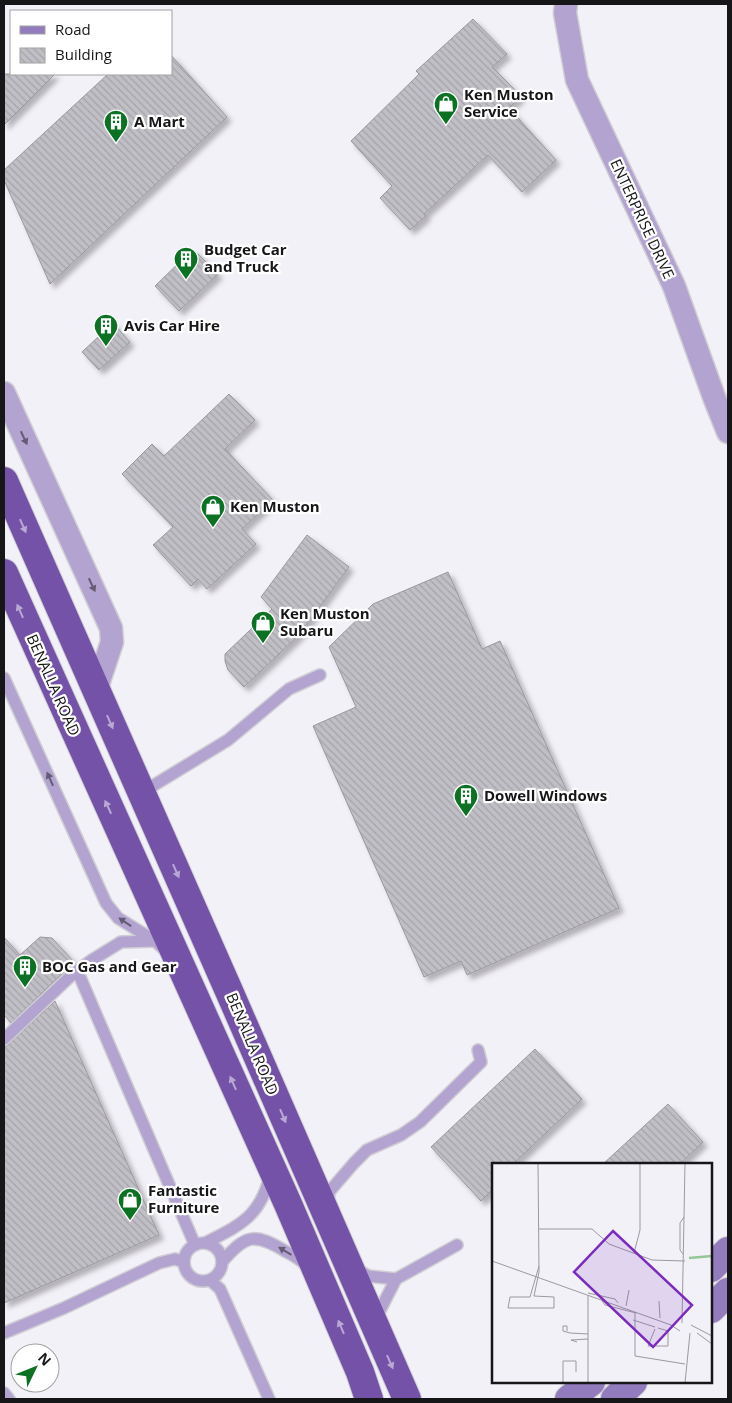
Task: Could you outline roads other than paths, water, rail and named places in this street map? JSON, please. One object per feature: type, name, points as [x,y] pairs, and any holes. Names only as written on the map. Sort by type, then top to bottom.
[{"type":"highway","name":"BENALLA ROAD","points":[[4,481],[407,1399]]},
{"type":"highway","name":"BENALLA ROAD","points":[[4,573],[272,1168],[360,1372],[369,1399]]},
{"type":"highway","points":[[126,847],[133,807],[141,794]]},
{"type":"main road","points":[[712,1267],[728,1252]]},
{"type":"main road","points":[[712,1308],[728,1292]]},
{"type":"main road","points":[[570,1399],[590,1383]]},
{"type":"main road","points":[[615,1399],[633,1383]]},
{"type":"street","name":"ENTERPRISE DRIVE","points":[[566,4],[565,13],[577,80],[674,286],[721,393],[728,432]]},
{"type":"street","points":[[4,393],[111,628],[112,642],[96,690]]},
{"type":"lane","points":[[141,794],[228,740],[289,690],[320,674]]},
{"type":"lane","name":"BENALLA ROAD","points":[[4,678],[106,903],[118,918],[155,941],[178,961]]},
{"type":"lane","points":[[4,1039],[75,972],[92,960],[121,942],[155,941]]},
{"type":"lane","points":[[75,972],[80,977],[200,1244]]},
{"type":"lane","points":[[326,1215],[329,1192],[354,1163],[367,1150],[402,1135],[420,1122],[481,1062],[478,1050]]},
{"type":"lane","points":[[272,1168],[266,1192],[254,1212],[239,1225],[187,1252],[184,1262],[187,1274],[192,1278],[204,1281],[210,1280],[219,1272],[222,1262],[236,1245],[252,1238],[269,1241],[302,1261],[322,1282]]},
{"type":"lane","points":[[200,1244],[215,1248],[222,1262]]},
{"type":"lane","points":[[373,1324],[378,1310],[396,1279],[457,1245]]},
{"type":"lane","points":[[4,1332],[64,1308],[159,1263],[175,1260],[184,1262]]},
{"type":"lane","points":[[347,1264],[368,1276],[396,1279]]},
{"type":"lane","points":[[210,1280],[220,1289],[268,1399]]},
{"type":"lane","points":[[4,1393],[9,1399]]},
{"type":"place","name":"Ken Muston Service","points":[[446,125]]},
{"type":"place","name":"A Mart","points":[[116,143]]},
{"type":"place","name":"Budget Car and Truck","points":[[186,280]]},
{"type":"place","name":"Avis Car Hire","points":[[106,347]]},
{"type":"place","name":"Ken Muston","points":[[213,528]]},
{"type":"place","name":"Ken Muston Subaru","points":[[263,644]]},
{"type":"place","name":"Dowell Windows","points":[[466,817]]},
{"type":"place","name":"BOC Gas and Gear","points":[[25,988]]},
{"type":"place","name":"Fantastic Furniture","points":[[130,1221]]}]
